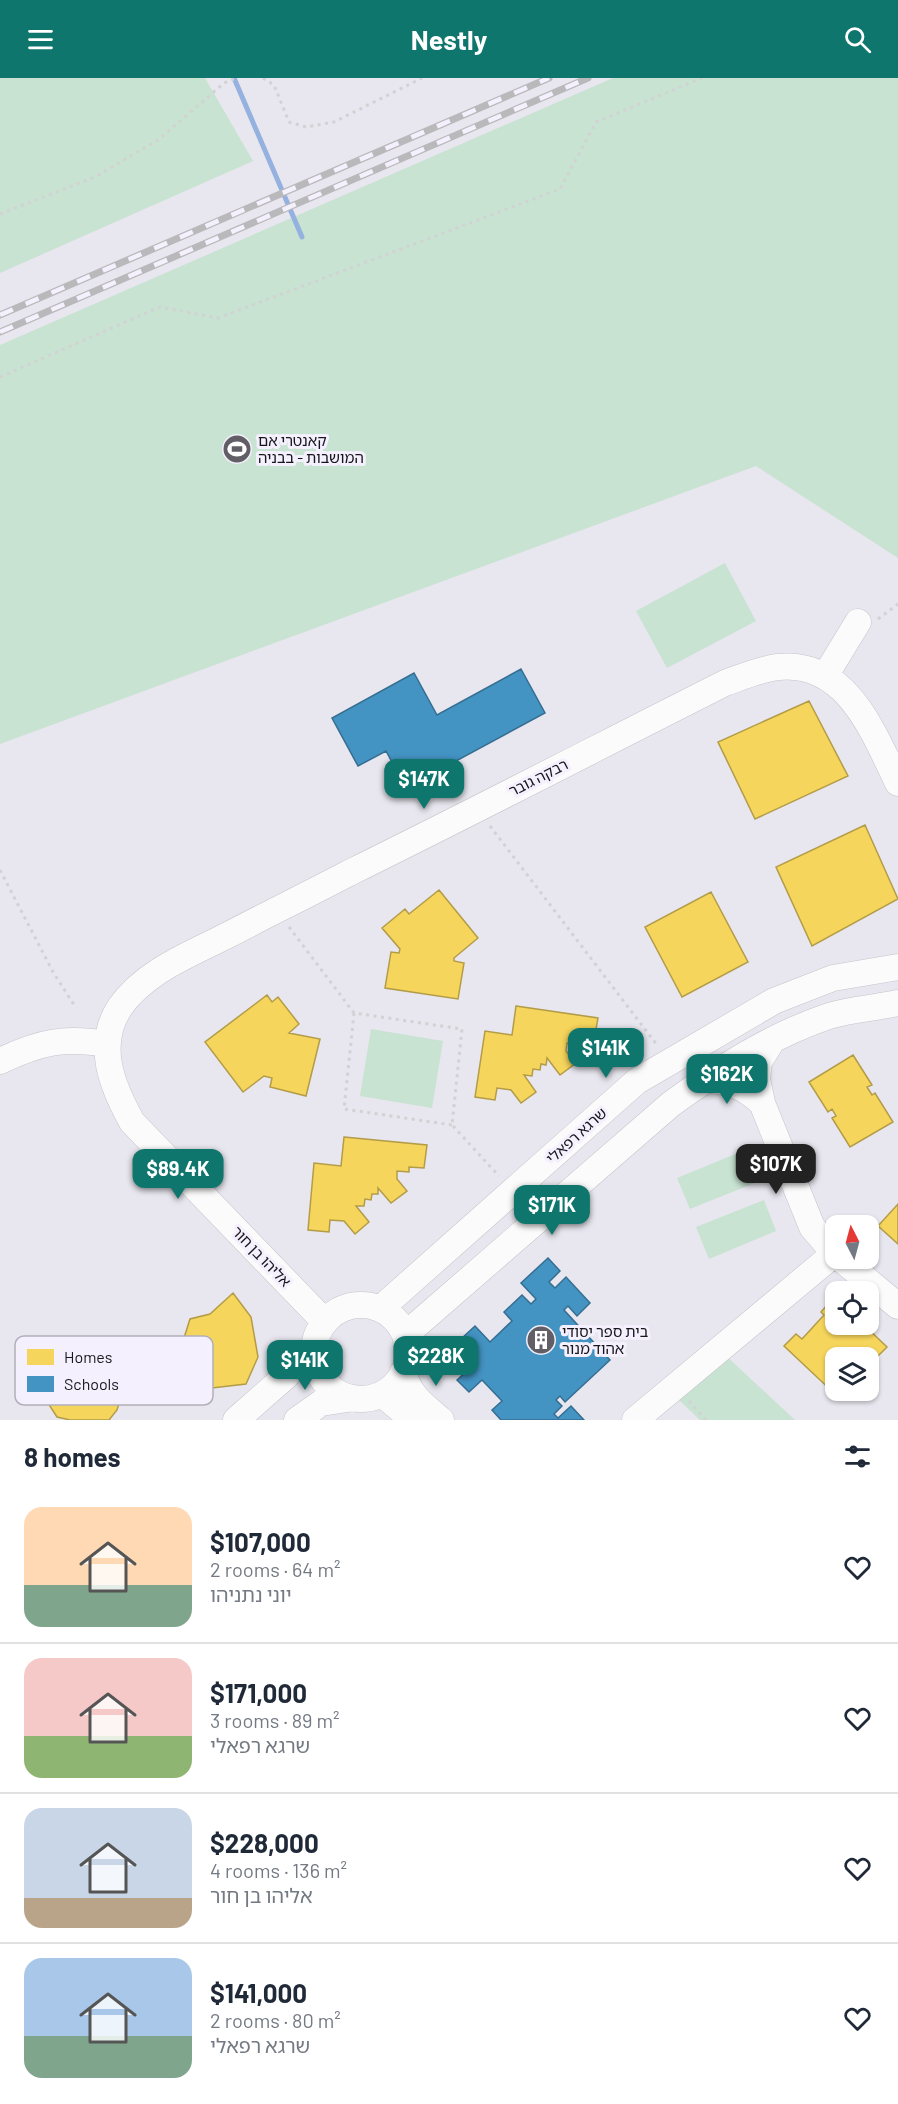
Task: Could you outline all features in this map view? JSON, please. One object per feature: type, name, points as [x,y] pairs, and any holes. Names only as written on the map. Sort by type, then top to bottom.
[{"type":"street","points":[[825,675],[866,622]]},
{"type":"street","name":"רבקה גובר","points":[[107,1044],[119,1010],[132,992],[147,980],[276,910],[725,683],[776,667],[804,668],[825,675],[843,687],[861,710],[898,783]]},
{"type":"street","name":"שרגא רפאלי","points":[[380,1309],[637,1080],[784,998],[833,978],[898,967]]},
{"type":"street","points":[[405,1335],[671,1104],[704,1079],[772,1041],[830,1016],[898,1004]]},
{"type":"street","points":[[0,1060],[43,1043],[60,1041],[107,1044]]},
{"type":"street","points":[[772,1041],[759,1062],[757,1079],[762,1102],[812,1227],[825,1242]]},
{"type":"street","name":"אליהו בן חור","points":[[107,1044],[109,1071],[118,1096],[132,1122],[325,1322]]},
{"type":"street","points":[[704,1079],[724,1081],[744,1087],[762,1102]]},
{"type":"street","points":[[635,1420],[825,1266]]},
{"type":"street","points":[[853,1269],[898,1306]]},
{"type":"street","points":[[236,1420],[286,1376],[314,1346],[325,1322],[336,1312],[350,1306],[365,1305],[380,1309],[390,1315],[405,1335],[407,1360],[403,1372],[394,1385],[382,1394],[368,1398],[321,1403],[297,1420]]},
{"type":"street","points":[[314,1346],[317,1367],[328,1386],[340,1394],[354,1398]]},
{"type":"street","points":[[403,1372],[407,1388],[441,1420]]},
{"type":"street","points":[[382,1394],[413,1420]]},
{"type":"path","points":[[0,214],[95,177],[158,140],[224,83],[236,78]]},
{"type":"path","points":[[263,78],[274,85],[289,122],[306,127],[334,122],[422,78]]},
{"type":"path","points":[[0,377],[160,307],[218,318],[560,189],[596,122],[702,78]]},
{"type":"path","points":[[866,622],[898,603]]},
{"type":"path","points":[[476,808],[669,1061]]},
{"type":"path","points":[[0,870],[53,972],[76,1008]]},
{"type":"path","points":[[276,910],[354,1013],[344,1110],[452,1125],[512,1191]]},
{"type":"path","points":[[354,1013],[462,1029],[452,1125]]},
{"type":"green space","points":[[0,78],[205,78],[253,161],[0,273]]},
{"type":"green space","points":[[613,78],[898,78],[898,558],[756,466],[0,744],[0,345]]},
{"type":"green space","points":[[725,563],[756,621],[667,668],[636,611]]},
{"type":"green space","points":[[371,1029],[443,1041],[432,1108],[360,1096]]},
{"type":"green space","points":[[745,1150],[757,1182],[690,1209],[677,1178]]},
{"type":"green space","points":[[764,1200],[776,1231],[709,1259],[696,1227]]},
{"type":"green space","points":[[724,1354],[795,1420],[700,1420],[677,1398]]},
{"type":"building: Homes","points":[[809,701],[848,776],[755,819],[718,742]]},
{"type":"building: Homes","points":[[865,825],[898,899],[812,946],[776,867]]},
{"type":"building: Homes","points":[[439,890],[478,938],[454,958],[454,961],[464,963],[458,999],[385,988],[391,952],[399,953],[400,949],[382,928],[405,909],[409,914]]},
{"type":"building: Homes","points":[[711,892],[748,962],[682,997],[645,927]]},
{"type":"building: Homes","points":[[267,995],[272,1002],[278,997],[299,1024],[289,1033],[320,1039],[306,1096],[270,1087],[272,1078],[264,1076],[243,1092],[205,1042]]},
{"type":"building: Homes","points":[[516,1006],[598,1018],[594,1041],[579,1039],[579,1045],[567,1043],[566,1051],[576,1063],[560,1075],[547,1058],[546,1065],[541,1064],[540,1070],[533,1069],[532,1076],[524,1075],[536,1092],[521,1103],[511,1090],[497,1088],[495,1100],[475,1097],[485,1031],[512,1035]]},
{"type":"building: Homes","points":[[853,1055],[872,1085],[867,1087],[872,1095],[875,1093],[893,1122],[850,1147],[832,1118],[836,1116],[832,1109],[828,1112],[809,1082]]},
{"type":"building: Homes","points":[[344,1137],[427,1145],[424,1168],[409,1167],[409,1172],[397,1171],[397,1179],[407,1191],[391,1203],[378,1188],[378,1194],[372,1194],[371,1200],[365,1199],[364,1206],[356,1206],[369,1222],[355,1234],[344,1221],[330,1220],[329,1232],[308,1230],[314,1163],[341,1166]]},
{"type":"building: Homes","points":[[898,1204],[898,1244],[879,1225]]},
{"type":"building: Homes","points":[[233,1293],[251,1317],[258,1357],[246,1384],[213,1388],[213,1336],[185,1336],[190,1319],[210,1314]]},
{"type":"building: Homes","points":[[825,1307],[825,1335],[874,1335],[887,1347],[879,1355],[879,1347],[825,1347],[825,1385],[784,1346],[796,1334],[802,1339],[824,1315],[821,1312]]},
{"type":"building: Homes","points":[[49,1405],[119,1405],[109,1420],[70,1420],[57,1417]]},
{"type":"building: Schools","points":[[521,669],[545,713],[406,788],[386,751],[358,766],[332,718],[414,673],[437,715]]},
{"type":"building: Schools","points":[[431,780],[435,787],[421,795],[417,789]]},
{"type":"building: Schools","name":"בית ספר יסודי אהוד מנור","points":[[548,1258],[560,1271],[549,1282],[555,1288],[566,1277],[590,1303],[577,1316],[568,1306],[564,1310],[610,1360],[565,1402],[560,1396],[556,1400],[562,1406],[554,1414],[558,1418],[571,1406],[584,1420],[501,1420],[492,1410],[502,1401],[482,1380],[469,1392],[457,1380],[468,1370],[464,1365],[457,1372],[443,1358],[457,1345],[465,1353],[469,1348],[461,1339],[475,1326],[490,1342],[512,1321],[504,1312],[522,1295],[531,1304],[536,1299],[521,1283]]},
{"type":"waterway","points":[[234,78],[302,237]]},
{"type":"railway","points":[[0,315],[549,78]]},
{"type":"railway","points":[[0,332],[588,78]]},
{"type":"place","name":"קאנטרי אם המושבות - בבניה","points":[[237,449]]},
{"type":"place","name":"בית ספר יסודי אהוד מנור","points":[[541,1340]]}]
